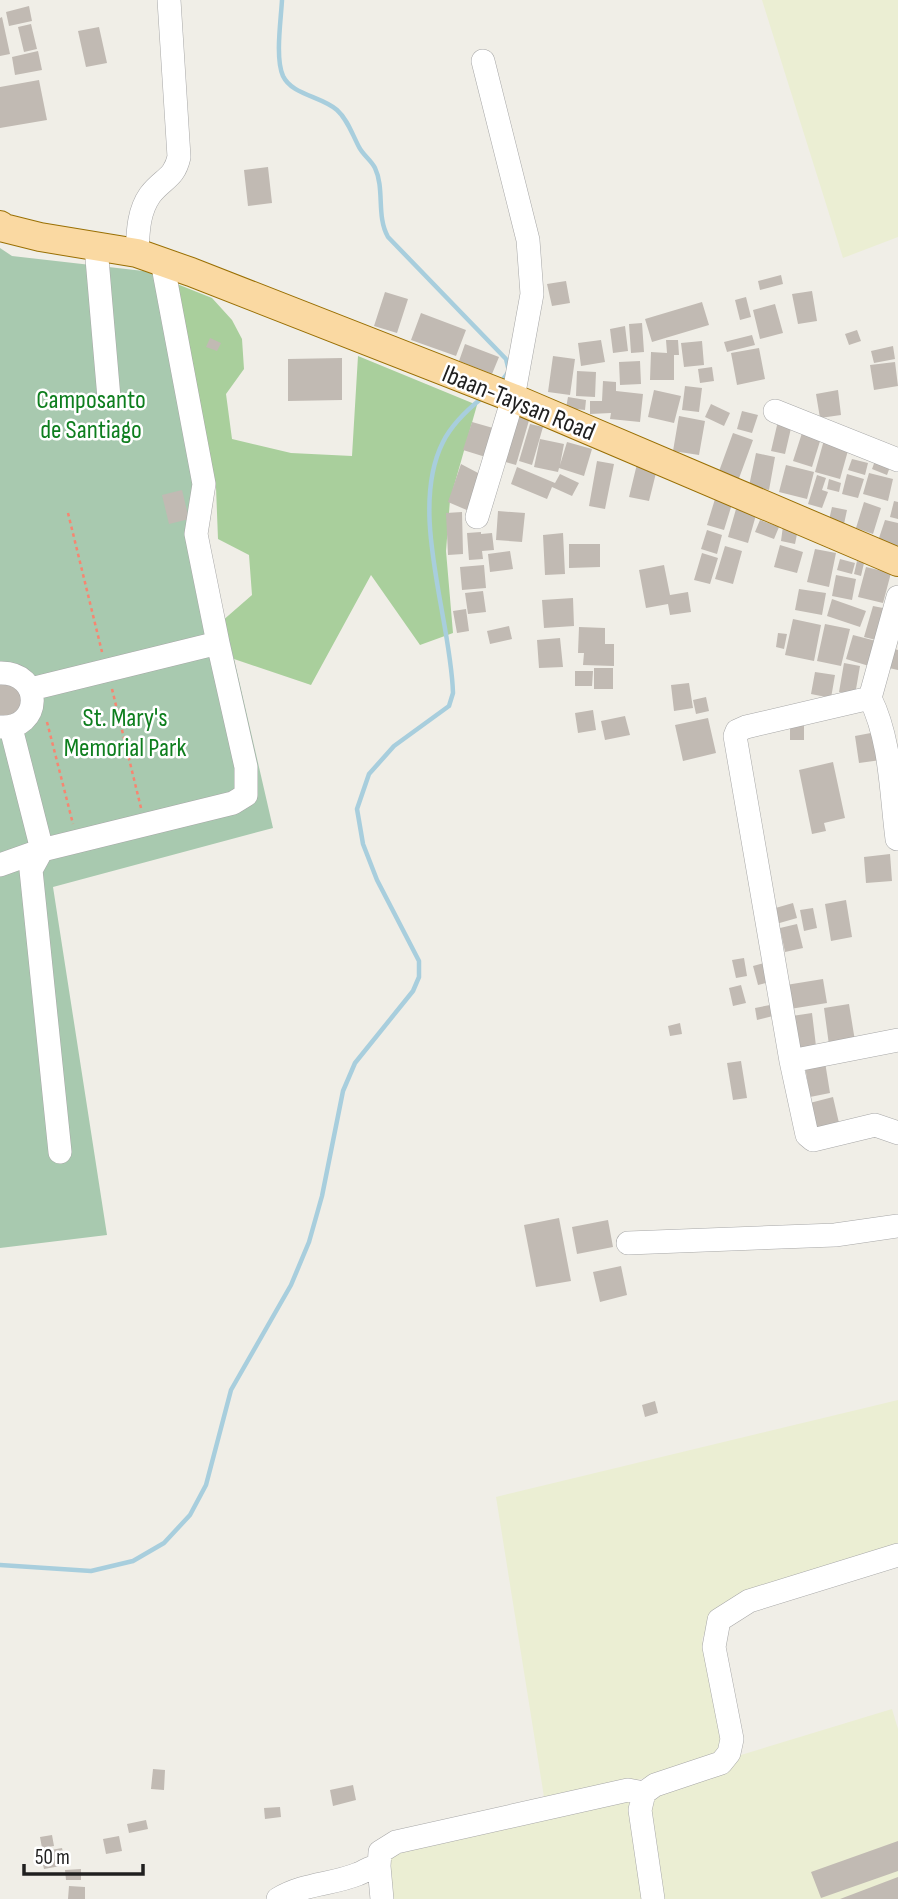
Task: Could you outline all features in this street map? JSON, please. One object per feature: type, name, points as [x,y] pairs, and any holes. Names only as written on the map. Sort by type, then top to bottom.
[{"type":"main road","name":"Ibaan-Taysan Road","points":[[0,225],[40,237],[149,257],[513,398],[898,562]]},
{"type":"street","points":[[0,865],[42,850],[233,803],[246,795],[246,767],[196,534],[204,484],[139,217],[149,196],[176,172],[179,157],[169,0]]},
{"type":"street","points":[[477,517],[513,398],[532,294],[527,240],[482,61]]},
{"type":"street","points":[[96,247],[109,398]]},
{"type":"street","points":[[775,411],[898,460]]},
{"type":"street","points":[[897,839],[887,757],[877,711],[870,698],[898,597]]},
{"type":"street","points":[[31,699],[218,643]]},
{"type":"street","points":[[0,673],[11,673],[23,678],[31,699],[23,721],[5,727],[42,850],[31,870],[60,1152]]},
{"type":"street","points":[[870,698],[746,727],[737,731],[735,736],[791,1061],[807,1135],[809,1139],[876,1125],[898,1133]]},
{"type":"street","points":[[791,1061],[898,1040]]},
{"type":"street","points":[[628,1242],[835,1235],[898,1226]]},
{"type":"street","points":[[653,1899],[639,1810],[644,1793],[655,1785],[721,1763],[729,1753],[732,1739],[714,1647],[719,1620],[748,1601],[898,1555]]},
{"type":"street","points":[[382,1899],[380,1852],[396,1842],[628,1790],[644,1793]]},
{"type":"street","points":[[278,1899],[302,1887],[360,1874],[368,1867],[379,1866]]},
{"type":"path","points":[[31,699],[45,714],[77,841]]},
{"type":"green space","points":[[762,0],[898,0],[898,237],[843,258]]},
{"type":"green space","name":"St. Mary's Memorial Park","points":[[0,248],[12,256],[161,273],[193,480],[273,828],[53,887],[107,1235],[0,1248]]},
{"type":"green space","points":[[172,282],[212,298],[232,320],[242,339],[244,369],[226,394],[232,439],[291,453],[352,456],[358,356],[477,405],[450,500],[446,551],[453,633],[420,645],[371,575],[311,685],[234,659],[221,622],[252,595],[249,555],[218,539],[216,487]]},
{"type":"green space","points":[[898,1400],[898,1548],[713,1615],[702,1639],[723,1737],[721,1748],[714,1757],[641,1779],[544,1797],[496,1497]]},
{"type":"green space","points":[[892,1709],[898,1729],[898,1899],[659,1899],[650,1797],[731,1758]]},
{"type":"green space","points":[[628,1797],[645,1899],[389,1899],[388,1855]]},
{"type":"building","points":[[29,6],[32,21],[9,26],[6,12]]},
{"type":"building","points":[[2,17],[10,54],[0,56],[0,18]]},
{"type":"building","points":[[31,24],[37,49],[24,52],[18,27]]},
{"type":"building","points":[[99,27],[107,63],[86,67],[78,31]]},
{"type":"building","points":[[38,51],[42,70],[15,75],[12,57]]},
{"type":"building","points":[[39,80],[47,120],[0,128],[0,87]]},
{"type":"building","points":[[268,167],[272,203],[248,206],[244,170]]},
{"type":"building","points":[[781,275],[783,284],[760,290],[758,281]]},
{"type":"building","points":[[566,281],[570,303],[552,306],[547,284]]},
{"type":"building","points":[[812,291],[817,321],[798,324],[792,294]]},
{"type":"building","points":[[385,292],[408,299],[397,333],[374,326]]},
{"type":"building","points":[[746,297],[751,317],[740,320],[735,300]]},
{"type":"building","points":[[702,302],[709,325],[652,342],[645,319]]},
{"type":"building","points":[[775,304],[783,333],[760,339],[753,310]]},
{"type":"building","points":[[421,313],[466,330],[456,356],[411,340]]},
{"type":"building","points":[[642,323],[644,352],[631,353],[629,324]]},
{"type":"building","points":[[625,326],[628,351],[613,353],[610,329]]},
{"type":"building","points":[[857,330],[861,341],[849,345],[845,334]]},
{"type":"building","points":[[752,335],[755,345],[727,352],[724,342]]},
{"type":"building","points":[[210,338],[221,343],[217,351],[206,347]]},
{"type":"building","points":[[601,340],[605,362],[581,366],[578,343]]},
{"type":"building","points":[[666,340],[678,340],[679,355],[674,355],[674,380],[650,380],[651,352],[667,353]]},
{"type":"building","points":[[702,341],[704,365],[684,367],[681,343]]},
{"type":"building","points":[[465,344],[499,357],[492,374],[459,361]]},
{"type":"building","points":[[893,346],[895,359],[874,363],[871,351]]},
{"type":"building","points":[[759,348],[765,379],[737,385],[731,353]]},
{"type":"building","points":[[553,356],[575,359],[570,395],[548,392]]},
{"type":"building","points":[[342,358],[342,400],[288,401],[288,359]]},
{"type":"building","points":[[640,361],[641,384],[620,385],[619,362]]},
{"type":"building","points":[[895,362],[898,386],[874,390],[870,365]]},
{"type":"building","points":[[712,367],[714,381],[700,383],[698,369]]},
{"type":"building","points":[[577,371],[596,372],[595,397],[576,396]]},
{"type":"building","points":[[603,381],[616,382],[616,391],[643,394],[640,422],[610,419],[611,413],[590,414],[590,401],[602,401]]},
{"type":"building","points":[[685,386],[702,388],[699,412],[682,410]]},
{"type":"building","points":[[654,390],[681,396],[674,423],[648,417]]},
{"type":"building","points":[[838,390],[841,415],[820,418],[816,394]]},
{"type":"building","points":[[568,397],[586,400],[585,410],[566,408]]},
{"type":"building","points":[[711,404],[730,413],[724,426],[705,417]]},
{"type":"building","points":[[511,411],[530,417],[516,465],[498,460]]},
{"type":"building","points":[[742,411],[758,415],[752,433],[737,429]]},
{"type":"building","points":[[679,416],[705,421],[699,455],[673,451]]},
{"type":"building","points":[[778,421],[792,424],[785,454],[771,451]]},
{"type":"building","points":[[472,422],[500,430],[492,459],[463,450]]},
{"type":"building","points":[[530,424],[543,427],[532,465],[519,461]]},
{"type":"building","points":[[733,433],[753,440],[738,481],[718,474]]},
{"type":"building","points":[[802,433],[821,438],[812,467],[793,461]]},
{"type":"building","points":[[540,439],[564,444],[560,465],[567,442],[592,449],[584,476],[559,468],[558,472],[534,467]]},
{"type":"building","points":[[824,440],[849,447],[840,479],[815,472]]},
{"type":"building","points":[[756,453],[775,457],[769,490],[749,486]]},
{"type":"building","points":[[876,458],[891,464],[887,475],[872,469]]},
{"type":"building","points":[[852,459],[868,463],[865,475],[848,470]]},
{"type":"building","points":[[597,461],[614,464],[605,509],[589,506]]},
{"type":"building","points":[[461,464],[480,474],[469,511],[448,502]]},
{"type":"building","points":[[637,464],[657,469],[649,501],[629,497]]},
{"type":"building","points":[[786,465],[814,472],[807,499],[779,492]]},
{"type":"building","points":[[517,467],[555,483],[560,474],[579,483],[572,496],[552,487],[547,499],[511,484]]},
{"type":"building","points":[[869,473],[893,479],[888,501],[863,494]]},
{"type":"building","points":[[847,474],[864,479],[858,498],[842,494]]},
{"type":"building","points":[[817,475],[826,478],[822,490],[828,492],[822,508],[808,504]]},
{"type":"building","points":[[829,479],[841,483],[839,492],[827,489]]},
{"type":"building","points":[[182,490],[189,519],[169,524],[162,495]]},
{"type":"building","points":[[715,499],[732,504],[724,530],[707,525]]},
{"type":"building","points":[[894,501],[898,502],[898,519],[890,517]]},
{"type":"building","points":[[864,502],[881,508],[873,534],[856,528]]},
{"type":"building","points":[[832,507],[847,510],[844,524],[829,520]]},
{"type":"building","points":[[736,509],[756,515],[748,543],[728,537]]},
{"type":"building","points":[[498,511],[525,513],[522,542],[496,540]]},
{"type":"building","points":[[462,512],[463,554],[448,555],[446,513]]},
{"type":"building","points":[[760,520],[779,527],[774,539],[755,532]]},
{"type":"building","points":[[885,520],[898,523],[898,546],[878,541]]},
{"type":"building","points":[[783,526],[798,529],[795,544],[781,541]]},
{"type":"building","points":[[707,530],[722,535],[717,554],[701,549]]},
{"type":"building","points":[[467,533],[492,533],[494,550],[482,551],[483,559],[469,560]]},
{"type":"building","points":[[563,533],[565,574],[545,575],[543,535]]},
{"type":"building","points":[[569,544],[600,544],[600,567],[569,568]]},
{"type":"building","points":[[780,545],[803,552],[797,573],[774,567]]},
{"type":"building","points":[[725,546],[742,551],[733,584],[715,579]]},
{"type":"building","points":[[815,549],[836,553],[829,587],[807,582]]},
{"type":"building","points":[[510,551],[513,569],[490,572],[488,554]]},
{"type":"building","points":[[702,553],[718,558],[710,584],[694,580]]},
{"type":"building","points":[[840,559],[855,563],[852,574],[837,570]]},
{"type":"building","points":[[857,561],[864,563],[861,576],[854,574]]},
{"type":"building","points":[[484,565],[486,588],[462,590],[460,567]]},
{"type":"building","points":[[664,565],[670,595],[688,592],[691,612],[670,615],[668,604],[646,608],[639,570]]},
{"type":"building","points":[[866,567],[891,573],[883,603],[858,597]]},
{"type":"building","points":[[836,575],[856,579],[852,600],[832,596]]},
{"type":"building","points":[[799,589],[826,593],[822,615],[795,610]]},
{"type":"building","points":[[483,591],[486,612],[468,614],[465,593]]},
{"type":"building","points":[[573,598],[574,626],[544,628],[542,600]]},
{"type":"building","points":[[832,599],[866,611],[860,627],[827,616]]},
{"type":"building","points":[[873,606],[888,609],[880,641],[864,637]]},
{"type":"building","points":[[466,609],[469,631],[457,633],[453,611]]},
{"type":"building","points":[[793,619],[821,625],[814,661],[785,655]]},
{"type":"building","points":[[825,624],[850,629],[841,666],[817,661]]},
{"type":"building","points":[[509,626],[512,639],[490,644],[487,631]]},
{"type":"building","points":[[579,627],[605,628],[605,644],[614,644],[614,666],[583,665],[584,653],[578,653]]},
{"type":"building","points":[[778,633],[787,634],[784,649],[776,647]]},
{"type":"building","points":[[853,635],[876,641],[869,666],[846,659]]},
{"type":"building","points":[[560,638],[563,667],[539,668],[537,640]]},
{"type":"building","points":[[895,649],[898,650],[898,670],[889,668]]},
{"type":"building","points":[[844,663],[860,666],[855,695],[839,692]]},
{"type":"building","points":[[594,668],[613,668],[613,689],[594,689]]},
{"type":"building","points":[[575,671],[593,671],[592,686],[575,686]]},
{"type":"building","points":[[815,672],[835,675],[831,698],[811,694]]},
{"type":"building","points":[[6,681],[22,692],[21,712],[0,719],[0,682]]},
{"type":"building","points":[[689,683],[693,708],[674,711],[671,685]]},
{"type":"building","points":[[706,697],[709,711],[696,714],[693,700]]},
{"type":"building","points":[[593,710],[596,730],[578,733],[575,713]]},
{"type":"building","points":[[625,716],[630,735],[605,740],[601,721]]},
{"type":"building","points":[[708,718],[716,753],[683,761],[675,725]]},
{"type":"building","points":[[790,725],[804,725],[804,740],[790,740]]},
{"type":"building","points":[[876,732],[881,760],[859,763],[855,736]]},
{"type":"building","points":[[833,762],[845,818],[824,823],[826,831],[812,834],[799,770]]},
{"type":"building","points":[[890,854],[892,881],[866,883],[864,857]]},
{"type":"building","points":[[846,900],[852,937],[831,941],[825,904]]},
{"type":"building","points":[[793,903],[797,918],[776,924],[772,909]]},
{"type":"building","points":[[813,908],[817,928],[804,931],[800,910]]},
{"type":"building","points":[[797,924],[803,948],[785,952],[780,928]]},
{"type":"building","points":[[744,958],[747,976],[736,978],[732,960]]},
{"type":"building","points":[[768,962],[773,981],[758,985],[753,966]]},
{"type":"building","points":[[823,979],[827,1003],[790,1009],[786,985]]},
{"type":"building","points":[[741,985],[746,1003],[733,1006],[729,988]]},
{"type":"building","points":[[849,1004],[855,1041],[829,1045],[824,1008]]},
{"type":"building","points":[[770,1005],[773,1016],[757,1020],[755,1008]]},
{"type":"building","points":[[812,1013],[816,1046],[796,1049],[792,1016]]},
{"type":"building","points":[[680,1023],[682,1034],[670,1036],[668,1026]]},
{"type":"building","points":[[741,1061],[747,1098],[733,1100],[727,1063]]},
{"type":"building","points":[[825,1062],[830,1093],[810,1097],[805,1066]]},
{"type":"building","points":[[833,1097],[839,1123],[813,1130],[806,1104]]},
{"type":"building","points":[[559,1218],[571,1281],[536,1287],[524,1225]]},
{"type":"building","points":[[608,1220],[613,1247],[577,1254],[572,1227]]},
{"type":"building","points":[[621,1266],[627,1295],[600,1302],[593,1272]]},
{"type":"building","points":[[655,1401],[658,1413],[645,1417],[642,1405]]},
{"type":"building","points":[[153,1769],[165,1770],[164,1790],[151,1789]]},
{"type":"building","points":[[353,1785],[356,1800],[333,1806],[330,1790]]},
{"type":"building","points":[[280,1807],[281,1817],[265,1819],[264,1808]]},
{"type":"building","points":[[146,1820],[148,1829],[129,1833],[127,1824]]},
{"type":"building","points":[[52,1835],[54,1846],[42,1848],[40,1837]]},
{"type":"building","points":[[119,1836],[122,1851],[106,1854],[103,1839]]},
{"type":"building","points":[[898,1841],[898,1871],[821,1898],[811,1872]]},
{"type":"building","points":[[62,1848],[66,1865],[44,1869],[40,1852]]},
{"type":"building","points":[[81,1869],[81,1880],[66,1880],[65,1870]]},
{"type":"building","points":[[898,1877],[898,1899],[840,1899]]},
{"type":"building","points":[[69,1886],[85,1887],[85,1899],[68,1899]]},
{"type":"waterway","points":[[282,0],[279,49],[283,76],[293,87],[330,105],[344,118],[378,176],[382,220],[388,237],[506,359],[509,371],[501,382]]},
{"type":"waterway","points":[[0,1565],[91,1571],[133,1561],[164,1543],[190,1515],[206,1485],[231,1390],[291,1285],[309,1242],[322,1196],[343,1091],[355,1063],[413,991],[419,977],[419,961],[377,880],[363,844],[357,809],[369,774],[394,746],[449,706],[453,693],[451,664],[430,532],[430,500],[433,470],[443,442],[460,418],[482,398]]},
{"type":"park label","name":"Camposanto de Santiago","points":[[91,414]]}]
